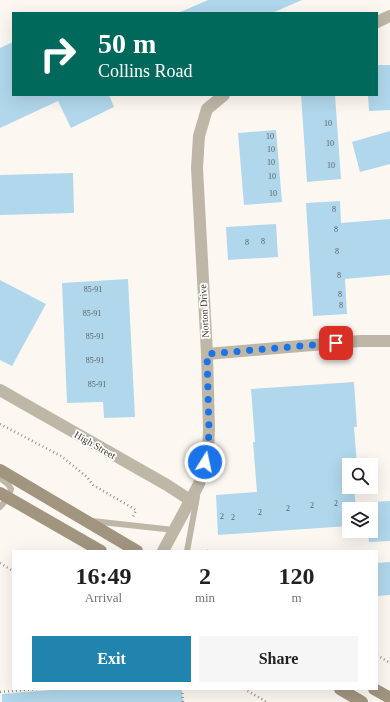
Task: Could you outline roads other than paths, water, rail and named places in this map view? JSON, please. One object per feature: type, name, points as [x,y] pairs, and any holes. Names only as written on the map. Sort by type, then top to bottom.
[{"type":"main road","points":[[0,470],[135,550]]},
{"type":"main road","points":[[4,495],[99,550]]},
{"type":"main road","points":[[342,690],[362,702]]},
{"type":"main road","points":[[376,690],[390,698]]},
{"type":"street","points":[[378,22],[390,16]]},
{"type":"street","name":"Norton Drive","points":[[164,550],[199,484],[208,451],[209,430],[207,354],[197,160],[199,136],[207,109],[223,96]]},
{"type":"street","points":[[207,354],[360,341],[390,341]]},
{"type":"street","name":"High Street","points":[[0,390],[167,485],[190,500]]},
{"type":"lane","points":[[0,478],[8,484],[11,489],[4,495],[0,508]]},
{"type":"lane","points":[[187,550],[199,484]]},
{"type":"lane","points":[[84,520],[174,530]]}]
